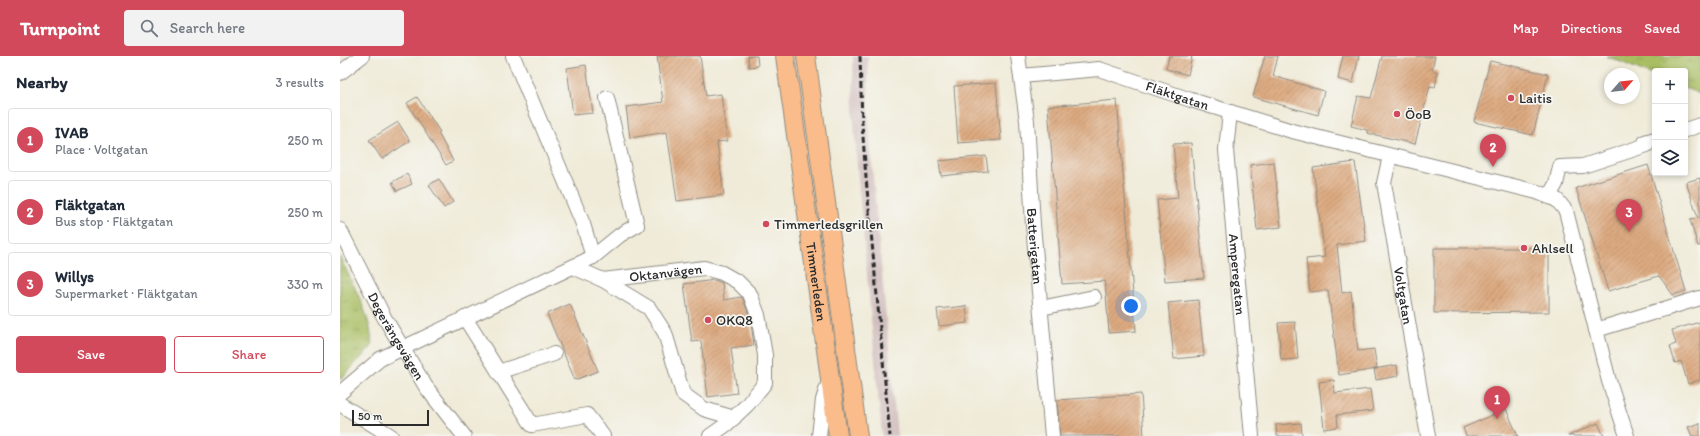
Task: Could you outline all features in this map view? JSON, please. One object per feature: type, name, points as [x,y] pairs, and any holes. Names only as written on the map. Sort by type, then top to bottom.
[{"type":"main road","name":"Timmerleden","points":[[784,56],[838,436]]},
{"type":"main road","name":"Timmerleden","points":[[806,56],[858,436]]},
{"type":"street","points":[[340,73],[362,56]]},
{"type":"street","points":[[513,56],[583,224],[593,257]]},
{"type":"street","name":"Batterigatan","points":[[1018,56],[1027,121],[1052,436]]},
{"type":"street","name":"Fläktgatan","points":[[1021,76],[1099,69],[1292,131],[1537,192],[1558,200],[1566,210],[1609,381],[1627,436]]},
{"type":"street","points":[[340,393],[380,359],[402,347],[593,257],[620,235],[637,225],[607,98]]},
{"type":"street","name":"Amperegatan","points":[[1230,112],[1226,150],[1252,436]]},
{"type":"street","points":[[1688,129],[1700,125]]},
{"type":"street","points":[[1549,196],[1556,184],[1560,167],[1583,166],[1646,145],[1646,142],[1652,140]]},
{"type":"street","name":"Voltgatan","points":[[1390,156],[1384,183],[1428,436]]},
{"type":"street","name":"Degerängsvägen","points":[[340,230],[384,317],[426,387],[464,436]]},
{"type":"street","name":"Oktanvägen","points":[[573,267],[603,280],[648,308],[665,333],[683,394],[704,409],[734,418]]},
{"type":"street","name":"Oktanvägen","points":[[603,280],[704,268],[722,273],[738,282],[750,294],[758,315],[765,355],[765,383],[734,418],[710,436]]},
{"type":"street","points":[[1041,308],[1094,297]]},
{"type":"street","points":[[1596,330],[1700,298]]},
{"type":"street","points":[[465,318],[532,425],[587,415],[603,436]]},
{"type":"street","points":[[498,372],[554,354]]},
{"type":"street","points":[[819,436],[823,400],[830,377]]},
{"type":"street","points":[[340,404],[391,436]]},
{"type":"shaded area","points":[[853,56],[868,56],[869,122],[873,177],[897,436],[882,436],[858,178],[854,123]]},
{"type":"green space","points":[[1606,56],[1700,56],[1700,94],[1688,89],[1688,68],[1652,68],[1652,75],[1640,70],[1640,68],[1635,68]]},
{"type":"green space","points":[[340,257],[369,323],[372,346],[340,380]]},
{"type":"building","points":[[657,56],[700,56],[706,96],[721,94],[727,141],[717,142],[724,195],[677,201],[667,132],[630,138],[626,107],[663,102]]},
{"type":"building","points":[[748,56],[757,56],[758,66],[749,67]]},
{"type":"building","points":[[1169,56],[1192,56],[1188,75],[1166,69]]},
{"type":"building","points":[[1265,56],[1278,56],[1273,76],[1324,91],[1318,115],[1253,97]]},
{"type":"building","points":[[1343,56],[1359,56],[1353,83],[1338,79]]},
{"type":"building","name":"ÖoB","points":[[1382,56],[1435,56],[1432,70],[1438,72],[1435,87],[1430,86],[1415,144],[1367,133],[1367,130],[1351,126],[1358,96],[1371,98]]},
{"type":"building","name":"Laitis","points":[[1490,61],[1548,74],[1533,135],[1474,122]]},
{"type":"building","points":[[586,65],[593,113],[573,115],[567,68]]},
{"type":"building","points":[[996,83],[1001,140],[958,143],[954,86]]},
{"type":"building","points":[[417,97],[440,132],[438,133],[453,161],[446,165],[407,103]]},
{"type":"building","points":[[1117,100],[1136,331],[1109,333],[1105,281],[1062,284],[1048,106]]},
{"type":"building","points":[[398,122],[410,141],[382,159],[369,140]]},
{"type":"building","points":[[1191,143],[1204,278],[1165,281],[1157,200],[1178,198],[1173,144]]},
{"type":"building","points":[[986,156],[988,171],[941,176],[939,161]]},
{"type":"building","points":[[1274,162],[1281,227],[1257,230],[1250,165]]},
{"type":"building","points":[[1355,162],[1366,241],[1337,245],[1342,293],[1351,291],[1358,351],[1374,349],[1377,369],[1339,375],[1328,290],[1310,292],[1306,259],[1325,257],[1313,168]]},
{"type":"building","points":[[1648,165],[1686,291],[1673,295],[1659,276],[1608,291],[1576,188]]},
{"type":"building","points":[[407,174],[412,184],[397,191],[392,182]]},
{"type":"building","points":[[1700,178],[1700,246],[1698,246],[1690,220],[1698,218],[1686,182]]},
{"type":"building","points":[[439,179],[453,202],[444,208],[429,185]]},
{"type":"building","points":[[1434,248],[1549,248],[1549,312],[1434,313]]},
{"type":"building","name":"OKQ8","points":[[715,280],[722,283],[724,300],[741,297],[743,299],[750,317],[754,345],[731,348],[737,393],[708,397],[701,341],[692,342],[684,284]]},
{"type":"building","points":[[1198,300],[1204,356],[1174,359],[1168,303]]},
{"type":"building","points":[[570,304],[598,371],[575,380],[547,314]]},
{"type":"building","points":[[966,306],[968,323],[939,326],[937,309]]},
{"type":"building","points":[[1295,322],[1298,359],[1281,360],[1278,323]]},
{"type":"building","points":[[1700,322],[1700,380],[1688,384],[1681,361],[1675,363],[1670,346],[1676,344],[1672,330]]},
{"type":"building","points":[[1397,365],[1398,376],[1376,380],[1374,369]]},
{"type":"building","points":[[1334,380],[1335,393],[1370,389],[1373,411],[1337,415],[1338,427],[1324,429],[1319,382]]},
{"type":"building","points":[[1141,394],[1144,436],[1060,436],[1057,400]]},
{"type":"building","points":[[1506,409],[1518,436],[1466,436],[1463,428]]},
{"type":"building","points":[[1301,423],[1302,436],[1277,436],[1276,425]]},
{"type":"building","points":[[1598,423],[1604,436],[1568,436]]},
{"type":"building","points":[[1700,423],[1700,436],[1692,436],[1688,427]]},
{"type":"railway","points":[[860,56],[862,123],[866,178],[890,436]]},
{"type":"place","name":"Laitis","points":[[1511,98]]},
{"type":"place","name":"ÖoB","points":[[1397,114]]},
{"type":"place","name":"Fläktgatan","points":[[1493,167]]},
{"type":"place","name":"Timmerledsgrillen","points":[[766,224]]},
{"type":"place","name":"Willys","points":[[1629,232]]},
{"type":"place","name":"Ahlsell","points":[[1524,248]]},
{"type":"place","name":"OKQ8","points":[[708,320]]},
{"type":"place","name":"IVAB","points":[[1497,419]]}]
